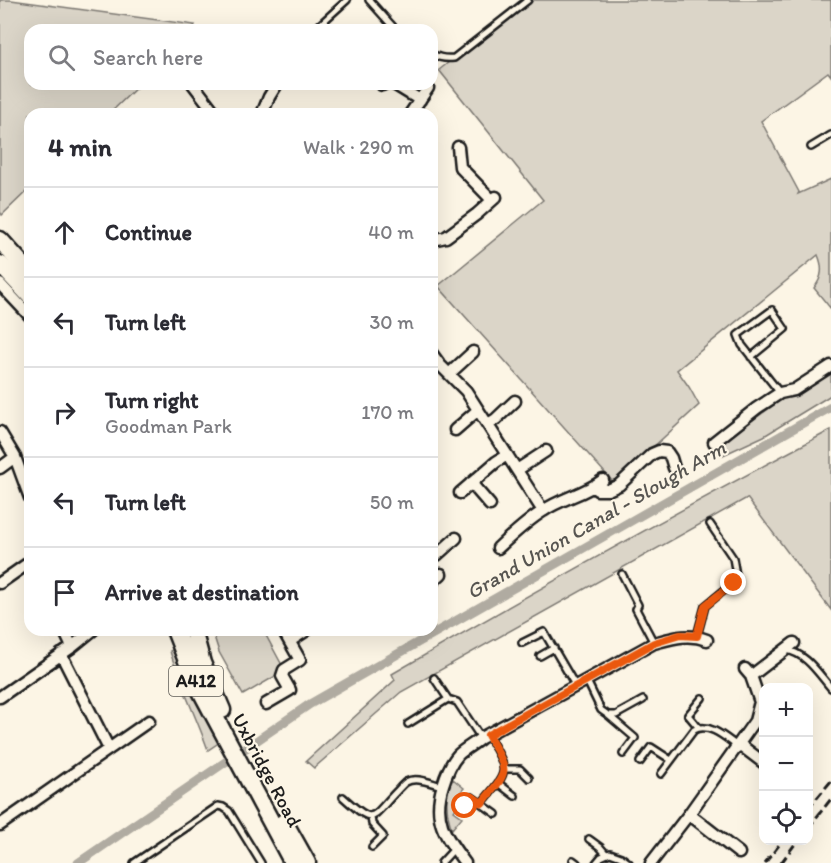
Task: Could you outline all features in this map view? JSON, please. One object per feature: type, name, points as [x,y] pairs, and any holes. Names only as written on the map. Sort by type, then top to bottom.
[{"type":"main road","points":[[0,240],[24,266]]},
{"type":"main road","points":[[0,264],[24,290]]},
{"type":"main road","name":"Uxbridge Road","points":[[177,636],[193,676],[225,727],[293,863]]},
{"type":"main road","name":"Uxbridge Road","points":[[195,636],[225,727]]},
{"type":"main road","name":"Uxbridge Road","points":[[252,778],[307,863]]},
{"type":"street","points":[[198,90],[211,108]]},
{"type":"street","points":[[264,108],[273,90]]},
{"type":"street","points":[[404,90],[420,100]]},
{"type":"street","points":[[414,108],[427,90]]},
{"type":"street","points":[[438,239],[446,237],[494,198],[460,167],[458,147]]},
{"type":"street","points":[[0,284],[24,310]]},
{"type":"street","points":[[449,374],[473,352]]},
{"type":"street","points":[[438,361],[466,391],[543,511]]},
{"type":"street","points":[[714,442],[780,393],[794,390],[831,366]]},
{"type":"street","points":[[488,424],[515,401]]},
{"type":"street","points":[[455,430],[478,410]]},
{"type":"street","points":[[0,432],[15,457],[24,482]]},
{"type":"street","points":[[517,470],[546,451]]},
{"type":"street","points":[[498,548],[543,511],[571,496],[599,488],[608,490],[618,486],[652,454],[659,451],[666,452],[674,468]]},
{"type":"street","points":[[460,493],[507,455]]},
{"type":"street","points":[[0,468],[15,457]]},
{"type":"street","points":[[471,483],[490,505]]},
{"type":"street","points":[[438,554],[456,538]]},
{"type":"street","points":[[0,583],[24,566]]},
{"type":"street","points":[[465,863],[449,841],[439,820],[439,798],[442,786],[458,755],[484,737],[654,643],[680,635],[702,638]]},
{"type":"street","points":[[67,636],[72,647]]},
{"type":"street","points":[[0,697],[86,636]]},
{"type":"street","points":[[266,704],[290,690],[282,676],[284,670],[300,660],[287,636]]},
{"type":"street","points":[[290,640],[297,636]]},
{"type":"street","points":[[651,863],[755,721],[760,702],[748,673],[794,643]]},
{"type":"street","points":[[61,654],[109,749]]},
{"type":"street","points":[[0,825],[149,721]]},
{"type":"street","points":[[738,745],[759,760]]},
{"type":"street","points":[[689,814],[739,853]]},
{"type":"lane","points":[[321,24],[347,0]]},
{"type":"lane","points":[[369,0],[391,24]]},
{"type":"lane","points":[[438,57],[454,58],[528,0]]},
{"type":"lane","points":[[811,147],[831,135]]},
{"type":"lane","points":[[752,357],[785,329],[772,310],[738,335],[742,345],[780,393]]},
{"type":"lane","points":[[702,638],[705,606],[734,583],[736,575],[733,558],[710,524]]},
{"type":"lane","points":[[622,574],[638,605],[636,609],[654,643]]},
{"type":"lane","points":[[522,643],[544,632],[576,687]]},
{"type":"lane","points":[[540,656],[554,648]]},
{"type":"lane","points":[[784,650],[798,653],[831,688]]},
{"type":"lane","points":[[434,678],[448,699],[457,702],[499,755],[504,774],[482,803]]},
{"type":"lane","points":[[587,681],[602,710],[635,738],[623,754]]},
{"type":"lane","points":[[699,728],[688,715],[702,698]]},
{"type":"lane","points":[[408,724],[448,699]]},
{"type":"lane","points":[[608,715],[616,715],[644,700]]},
{"type":"lane","points":[[661,774],[694,730],[699,728],[721,734],[738,745]]},
{"type":"lane","points":[[640,762],[651,747],[671,760]]},
{"type":"lane","points":[[504,769],[520,769],[529,778]]},
{"type":"lane","points":[[343,797],[365,816],[371,816],[378,813],[407,782],[418,780],[442,786]]},
{"type":"lane","points":[[498,783],[515,796]]},
{"type":"lane","points":[[465,806],[472,797],[496,814]]},
{"type":"lane","points":[[134,863],[219,806],[229,811],[261,863]]},
{"type":"lane","points":[[371,816],[372,824],[383,836],[372,847]]},
{"type":"lane","points":[[589,839],[606,854]]},
{"type":"lane","points":[[441,863],[454,849]]},
{"type":"lane","points":[[596,863],[606,854],[614,854],[629,863]]},
{"type":"shaded area","points":[[0,0],[188,24],[24,24],[24,90],[134,90],[115,108],[24,108],[24,194],[2,215],[0,212]]},
{"type":"shaded area","points":[[527,0],[831,0],[831,76],[828,72],[761,121],[798,194],[831,179],[831,309],[814,288],[821,272],[818,255],[677,370],[699,405],[614,483],[438,286],[543,200],[439,70]]},
{"type":"shaded area","points":[[831,366],[831,395],[764,436],[723,455],[718,445]]},
{"type":"shaded area","points":[[831,430],[831,610],[747,498],[401,692],[314,768],[306,761],[395,680],[392,674],[610,550]]},
{"type":"shaded area","points":[[214,636],[266,636],[283,667],[277,671],[279,674],[243,695],[219,652]]},
{"type":"shaded area","points":[[175,649],[220,742],[208,750],[174,664],[170,651]]},
{"type":"shaded area","points":[[453,779],[464,788],[453,801],[458,805],[454,811],[462,817],[452,829],[447,804],[448,791]]},
{"type":"waterway","name":"Grand Union Canal - Slough Arm","points":[[438,631],[831,407]]},
{"type":"waterway","name":"Grand Union Canal - Slough Arm","points":[[78,863],[310,704],[429,636]]},
{"type":"railway","points":[[813,803],[831,781]]},
{"type":"railway","points":[[813,822],[831,799]]},
{"type":"railway","points":[[765,863],[779,845]]},
{"type":"railway","points":[[781,863],[794,845]]},
{"type":"route","points":[[465,806],[472,797],[482,803],[504,774],[499,755],[488,735],[654,643],[680,635],[697,636],[705,606],[734,583]]}]
